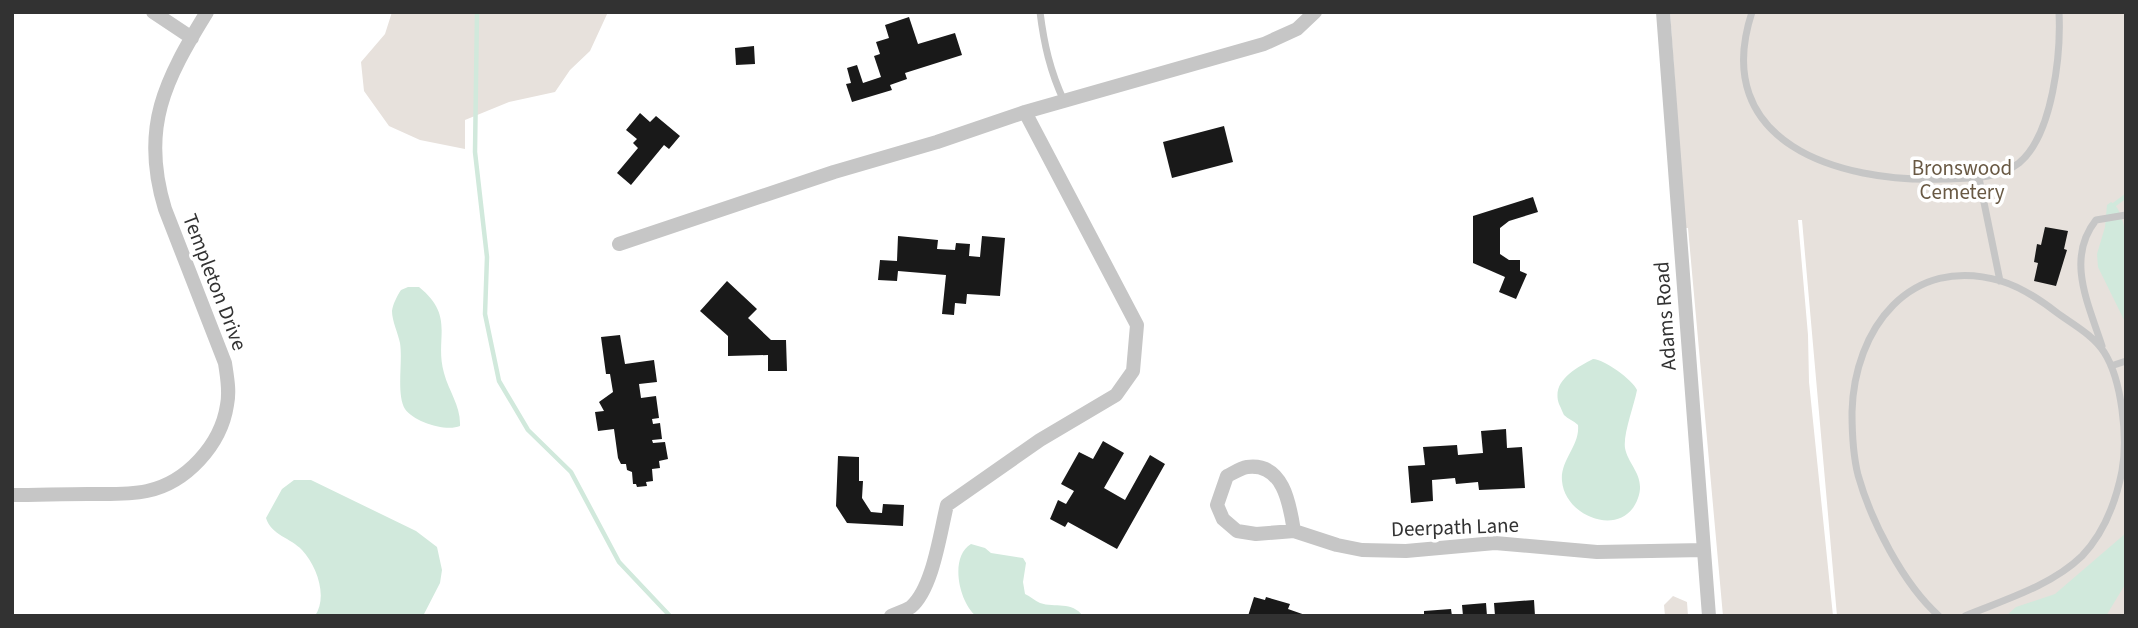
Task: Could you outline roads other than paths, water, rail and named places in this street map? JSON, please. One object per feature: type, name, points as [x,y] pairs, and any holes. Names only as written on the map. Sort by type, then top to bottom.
[{"type":"street","points":[[153,12],[191,38]]},
{"type":"street","name":"Templeton Drive","points":[[12,495],[124,494],[148,491],[168,484],[188,471],[205,455],[222,421],[227,407],[225,363],[165,209],[155,162],[155,141],[162,100],[179,58],[207,12]]},
{"type":"street","points":[[619,244],[1025,112],[1264,44],[1297,29],[1315,12]]},
{"type":"street","name":"Adams Road","points":[[1663,12],[1709,616]]},
{"type":"street","points":[[891,616],[910,613],[927,581],[947,505],[1040,440],[1116,395],[1133,371],[1138,325],[1025,112]]},
{"type":"street","name":"Deerpath Lane","points":[[1294,531],[1285,488],[1273,475],[1259,468],[1246,467],[1227,476],[1217,505],[1223,519],[1237,531],[1256,534],[1294,531],[1362,550],[1406,551],[1495,543],[1597,552],[1704,550]]},
{"type":"lane","points":[[1040,12],[1049,64],[1064,101]]},
{"type":"lane","points":[[1752,12],[1743,43],[1744,77],[1767,125],[1793,148],[1834,165],[1894,177],[1928,179],[1993,176],[2013,166],[2029,152],[2049,106],[2056,75],[2059,12]]},
{"type":"lane","points":[[1979,178],[2000,281]]},
{"type":"lane","points":[[2103,351],[2080,278],[2080,261],[2087,233],[2096,220],[2126,215]]},
{"type":"lane","points":[[1939,616],[1915,588],[1877,522],[1861,483],[1853,445],[1852,411],[1855,376],[1871,333],[1883,316],[1908,293],[1926,284],[1959,276],[2000,281],[2020,288],[2092,338],[2112,366],[2123,420],[2124,459],[2106,522],[2088,548],[2069,567],[2030,589],[1965,616]]},
{"type":"lane","points":[[2112,366],[2126,361]]},
{"type":"waterway","points":[[477,12],[475,152],[487,257],[485,314],[499,381],[528,430],[571,472],[619,562],[670,616]]},
{"type":"waterway","points":[[2115,204],[2126,196]]},
{"type":"park label","name":"Bronswood Cemetery","points":[[1962,180]]}]
